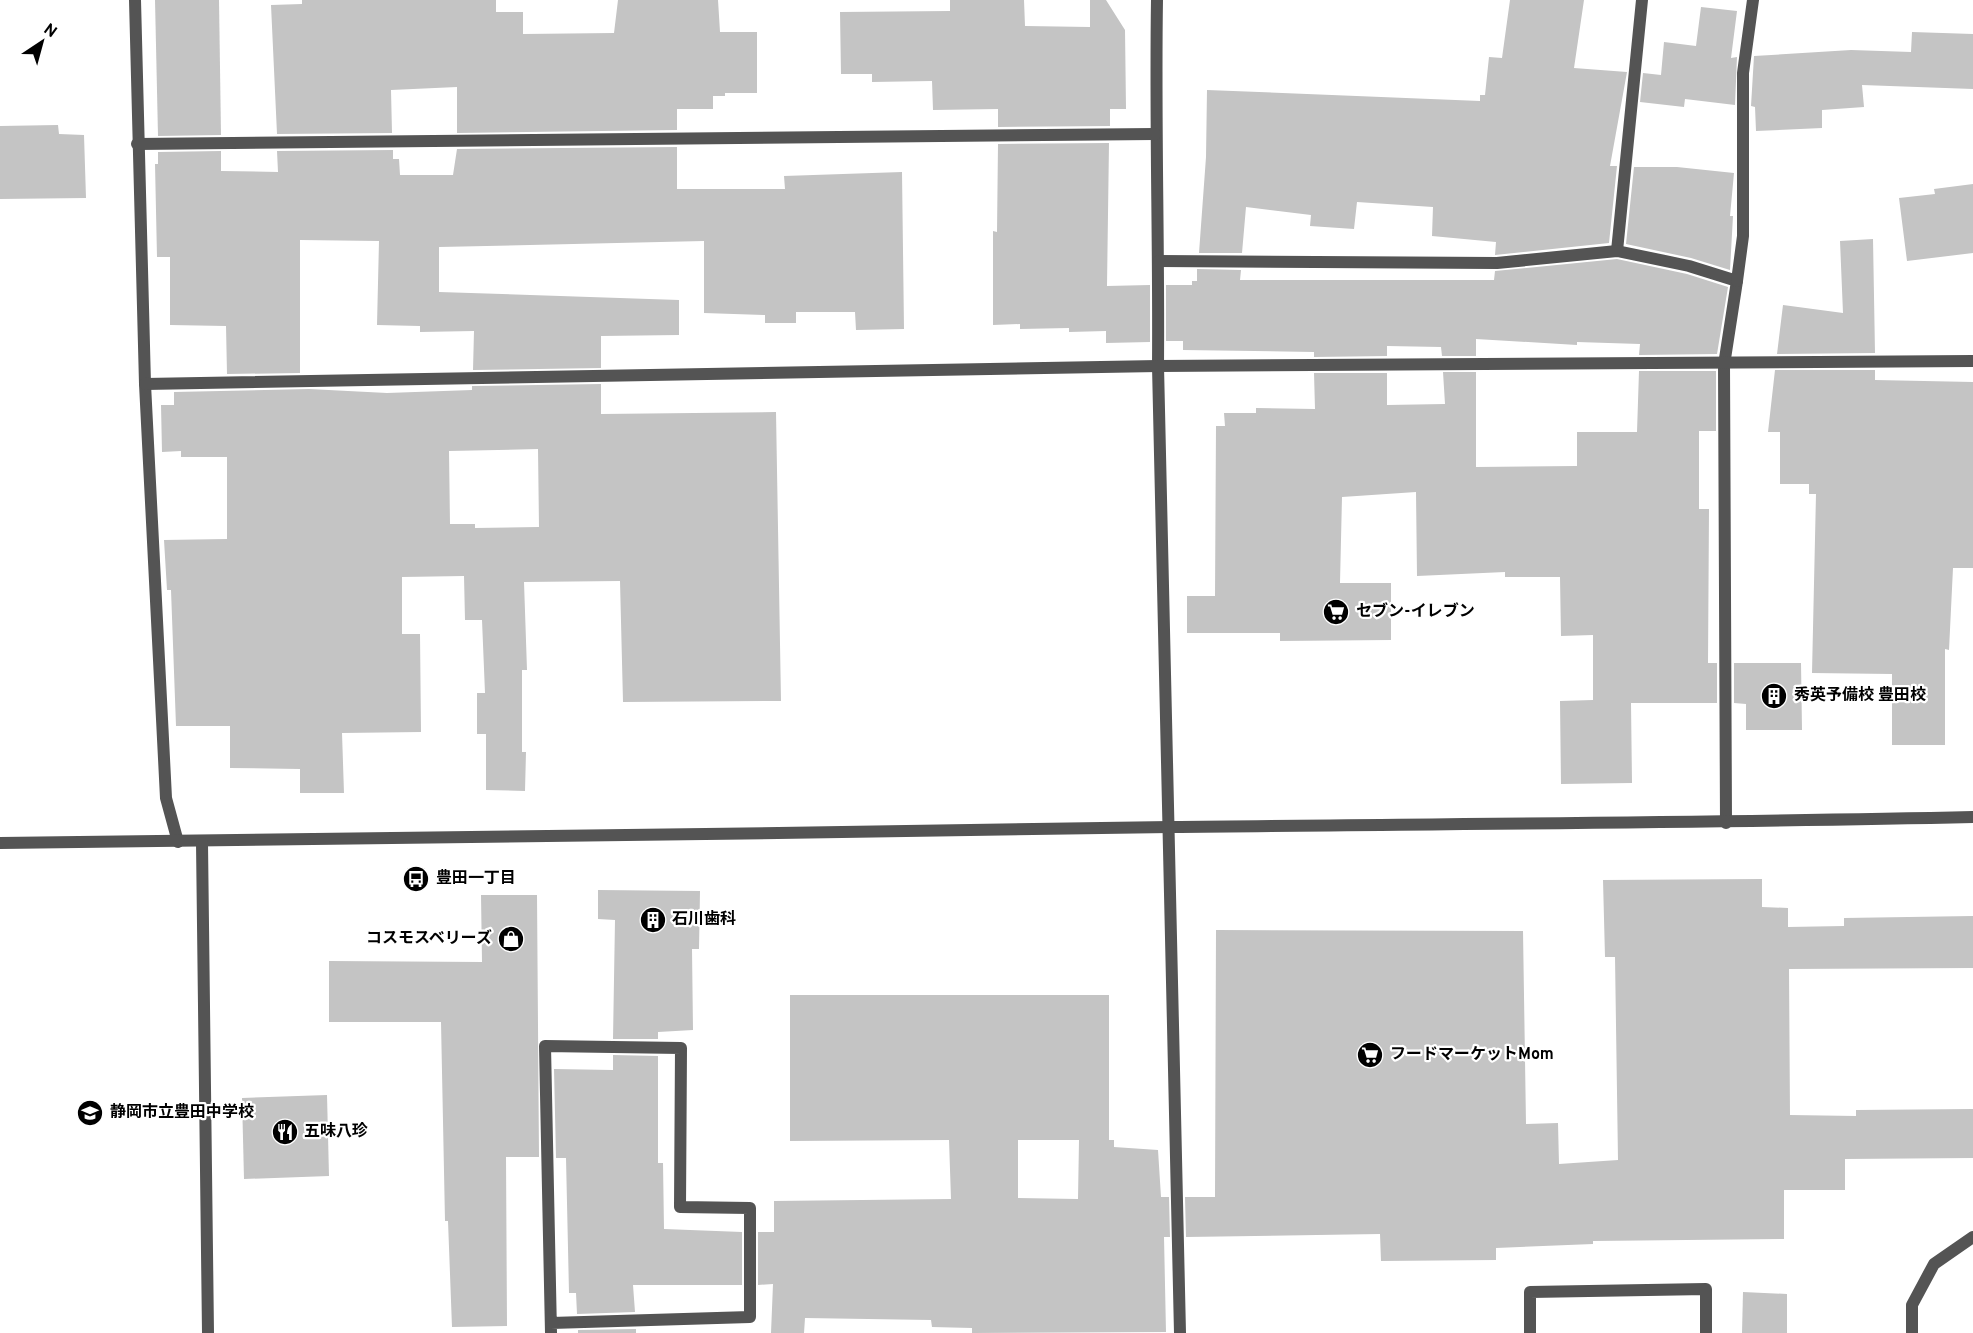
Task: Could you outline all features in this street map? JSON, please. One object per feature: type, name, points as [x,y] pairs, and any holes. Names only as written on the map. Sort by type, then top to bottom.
[{"type":"street","points":[[135,0],[145,384],[166,798],[178,842]]},
{"type":"street","points":[[1157,0],[1155,134],[1159,261],[1158,366],[1180,1333]]},
{"type":"street","points":[[1617,251],[1642,0]]},
{"type":"street","points":[[1726,823],[1724,365],[1743,236],[1743,73],[1753,0]]},
{"type":"street","points":[[137,144],[1155,134]]},
{"type":"street","points":[[1159,261],[1497,263],[1617,251],[1689,266],[1737,281]]},
{"type":"street","points":[[145,384],[1158,366],[1973,362]]},
{"type":"street","points":[[0,843],[202,843],[1170,827],[1726,823],[1973,818]]},
{"type":"street","points":[[202,843],[208,1333]]},
{"type":"street","points":[[545,1046],[681,1048],[680,1208],[750,1208],[750,1317],[551,1328],[545,1046]]},
{"type":"street","points":[[1912,1333],[1912,1305],[1934,1264],[1973,1237]]},
{"type":"street","points":[[1530,1333],[1530,1292],[1706,1288],[1706,1333]]},
{"type":"building","points":[[155,0],[219,0],[221,135],[158,136]]},
{"type":"building","points":[[302,0],[496,0],[496,12],[523,12],[523,34],[614,33],[618,0],[718,0],[720,32],[757,32],[757,93],[725,93],[725,96],[713,96],[713,109],[677,109],[677,130],[457,133],[457,87],[391,90],[392,133],[277,134],[271,5],[302,4]]},
{"type":"building","points":[[950,0],[1024,0],[1025,26],[1090,27],[1090,0],[1106,0],[1125,30],[1126,109],[1110,109],[1110,126],[998,127],[998,109],[933,110],[932,81],[872,82],[872,74],[841,74],[840,12],[950,11]]},
{"type":"building","points":[[1510,0],[1584,0],[1574,68],[1627,72],[1610,166],[1617,166],[1609,243],[1495,255],[1496,242],[1432,236],[1433,207],[1357,202],[1354,229],[1310,226],[1311,215],[1246,207],[1242,253],[1199,253],[1206,157],[1207,90],[1480,101],[1480,95],[1485,95],[1489,57],[1502,58]]},
{"type":"building","points":[[1701,7],[1737,11],[1731,58],[1737,57],[1735,105],[1685,99],[1684,107],[1640,102],[1643,73],[1661,75],[1664,42],[1696,46]]},
{"type":"building","points":[[1912,32],[1973,34],[1973,89],[1862,85],[1864,107],[1822,110],[1822,128],[1756,131],[1755,107],[1751,106],[1754,56],[1851,50],[1911,52]]},
{"type":"building","points":[[58,125],[59,134],[84,135],[86,198],[0,199],[0,126]]},
{"type":"building","points":[[1109,143],[1107,286],[1150,285],[1150,342],[1106,343],[1106,331],[1069,332],[1069,328],[1020,329],[1020,324],[993,325],[993,231],[997,232],[998,144]]},
{"type":"building","points":[[677,147],[677,189],[785,189],[784,176],[902,172],[904,329],[856,330],[855,312],[796,312],[796,323],[765,323],[765,315],[704,313],[704,241],[439,247],[439,292],[679,300],[679,335],[601,336],[601,368],[473,370],[474,331],[420,332],[420,326],[377,325],[379,241],[300,240],[300,373],[227,374],[226,326],[170,325],[170,257],[157,257],[155,164],[158,164],[158,152],[221,151],[221,171],[278,172],[277,151],[393,150],[393,159],[399,159],[400,175],[453,175],[457,149]]},
{"type":"building","points":[[1634,167],[1677,167],[1734,173],[1730,216],[1733,216],[1730,270],[1691,258],[1626,244]]},
{"type":"building","points":[[1973,184],[1973,253],[1907,261],[1899,198],[1935,194],[1934,189]]},
{"type":"building","points":[[1873,239],[1875,353],[1777,354],[1783,305],[1843,313],[1840,241]]},
{"type":"building","points":[[1617,259],[1687,274],[1728,287],[1717,354],[1639,355],[1640,344],[1577,342],[1577,345],[1476,339],[1476,356],[1442,356],[1441,347],[1387,346],[1387,356],[1314,357],[1314,352],[1183,350],[1183,341],[1166,341],[1166,285],[1192,285],[1192,281],[1197,281],[1197,269],[1241,270],[1240,280],[1494,280],[1495,271]]},
{"type":"building","points":[[1775,370],[1875,370],[1875,380],[1973,382],[1973,568],[1953,568],[1949,650],[1945,649],[1945,745],[1892,745],[1892,674],[1812,673],[1816,494],[1809,494],[1809,484],[1780,484],[1780,432],[1768,432]]},
{"type":"building","points":[[1639,371],[1716,371],[1716,431],[1699,431],[1699,509],[1709,509],[1708,663],[1717,663],[1717,703],[1631,703],[1632,783],[1561,784],[1560,701],[1593,700],[1593,635],[1561,636],[1560,577],[1505,577],[1505,572],[1417,576],[1416,492],[1342,497],[1340,583],[1391,583],[1391,640],[1280,641],[1280,633],[1187,633],[1187,596],[1215,596],[1216,426],[1225,426],[1224,413],[1256,413],[1256,408],[1315,409],[1314,373],[1387,373],[1387,405],[1445,404],[1443,372],[1476,372],[1476,467],[1577,466],[1577,432],[1637,432]]},
{"type":"building","points":[[601,384],[601,414],[776,412],[781,701],[623,702],[620,581],[524,582],[527,670],[522,670],[522,752],[526,752],[525,791],[486,790],[486,734],[477,734],[477,693],[485,693],[482,620],[465,620],[464,576],[402,577],[402,634],[420,634],[421,732],[342,733],[344,793],[300,793],[300,769],[230,768],[230,726],[176,726],[171,590],[167,590],[164,540],[227,539],[227,457],[181,457],[181,451],[162,452],[161,405],[174,405],[174,392],[309,389],[387,393],[472,390],[472,386]],"holes":[[[538,449],[539,527],[475,528],[475,524],[450,524],[449,451]]]},
{"type":"building","name":"秀英予備校 豊田校","points":[[1734,663],[1801,663],[1802,730],[1746,730],[1746,704],[1734,703]]},
{"type":"building","points":[[1762,879],[1762,907],[1788,908],[1788,927],[1844,926],[1844,918],[1973,916],[1973,968],[1789,969],[1790,1115],[1856,1116],[1856,1110],[1973,1109],[1973,1158],[1845,1159],[1845,1190],[1784,1190],[1784,1239],[1593,1241],[1593,1244],[1496,1248],[1496,1260],[1381,1261],[1380,1234],[1186,1237],[1185,1197],[1215,1197],[1216,930],[1523,931],[1526,1124],[1558,1123],[1559,1164],[1618,1160],[1615,957],[1605,957],[1603,880]]},
{"type":"building","points":[[598,890],[700,891],[699,949],[692,949],[693,1030],[658,1032],[658,1039],[613,1039],[615,920],[598,919]]},
{"type":"building","points":[[481,895],[537,895],[539,1157],[506,1157],[507,1326],[452,1327],[448,1221],[445,1221],[441,1022],[329,1022],[329,961],[482,962]]},
{"type":"building","points":[[790,995],[1109,995],[1109,1140],[1114,1140],[1114,1147],[1158,1150],[1161,1197],[1169,1197],[1170,1237],[1164,1237],[1166,1332],[972,1333],[972,1328],[932,1327],[931,1320],[805,1318],[804,1333],[771,1333],[773,1284],[758,1285],[758,1232],[774,1232],[774,1201],[951,1199],[949,1140],[790,1141]],"holes":[[[1018,1140],[1079,1140],[1078,1199],[1018,1198]]]},
{"type":"building","points":[[613,1055],[658,1056],[658,1163],[663,1163],[664,1229],[742,1232],[742,1285],[633,1285],[635,1312],[577,1314],[576,1293],[569,1293],[566,1158],[556,1158],[554,1069],[613,1070]]},
{"type":"building","points":[[327,1095],[329,1176],[244,1179],[242,1098]]},
{"type":"building","points":[[1743,1292],[1787,1294],[1787,1333],[1742,1333]]},
{"type":"building","points":[[636,1329],[636,1333],[578,1333],[578,1330]]},
{"type":"place","name":"セブン-イレブン","points":[[1336,612]]},
{"type":"place","name":"秀英予備校 豊田校","points":[[1774,696]]},
{"type":"place","name":"豊田一丁目","points":[[416,879]]},
{"type":"place","name":"石川歯科","points":[[653,920]]},
{"type":"place","name":"コスモスベリーズ","points":[[511,939]]},
{"type":"place","name":"フードマーケットMom","points":[[1370,1055]]},
{"type":"place","name":"静岡市立豊田中学校","points":[[90,1113]]},
{"type":"place","name":"五味八珍","points":[[285,1132]]}]
